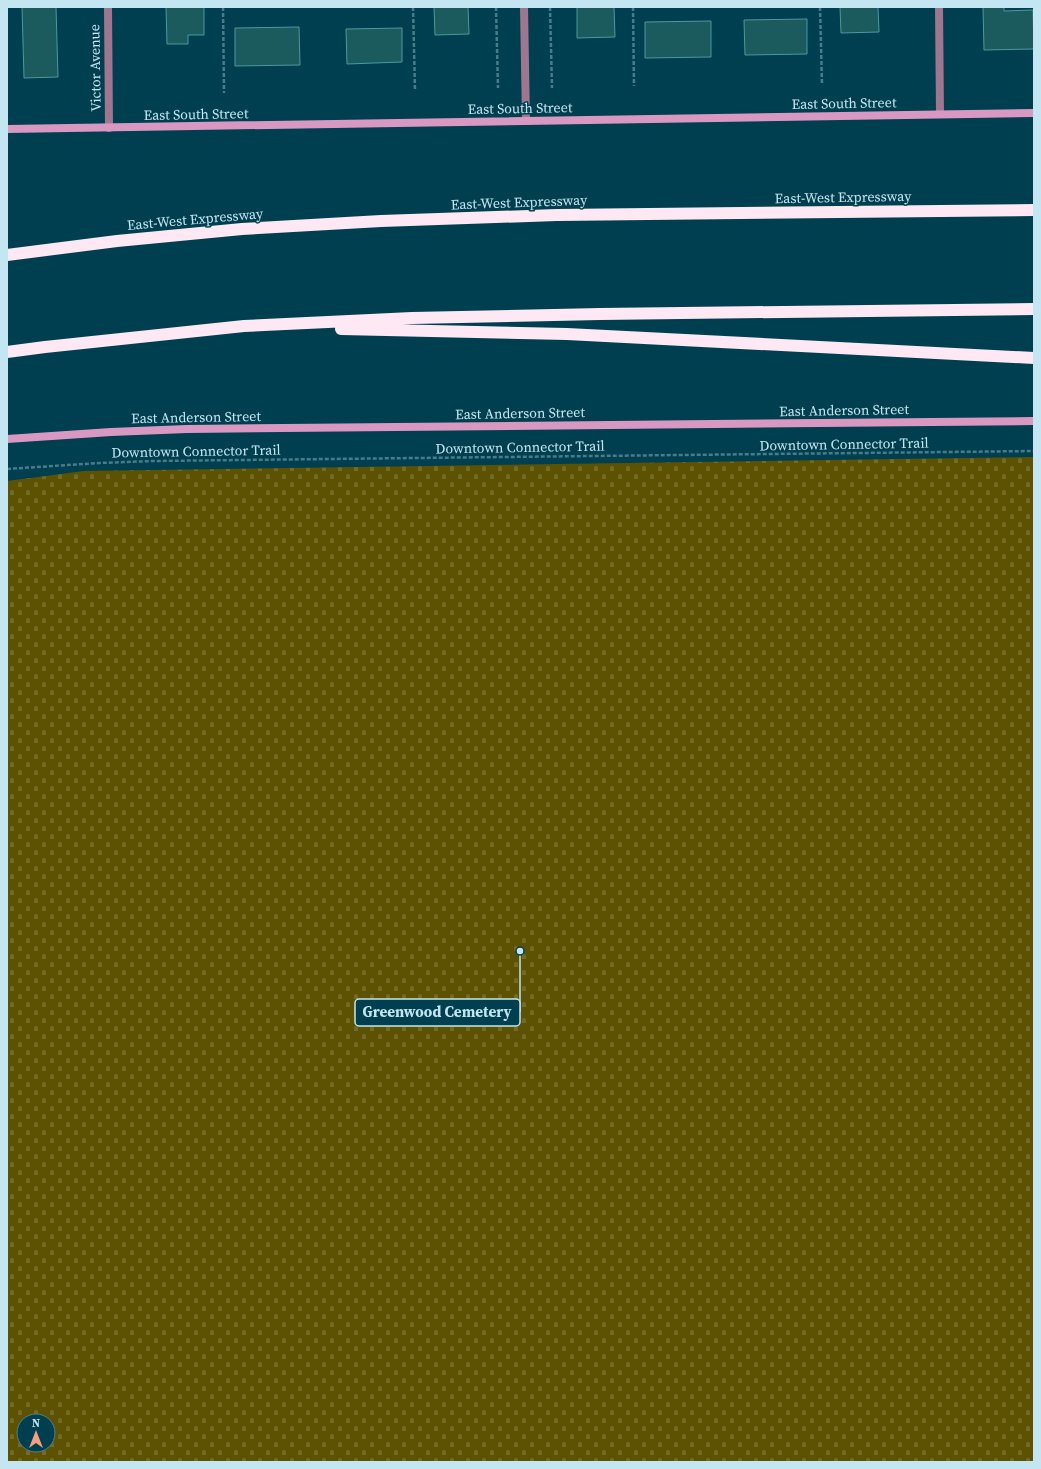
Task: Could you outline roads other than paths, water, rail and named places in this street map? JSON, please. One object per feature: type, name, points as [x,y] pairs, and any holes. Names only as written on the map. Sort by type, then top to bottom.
[{"type":"highway","name":"East-West Expressway","points":[[10,254],[117,241],[242,229],[381,221],[557,216],[1034,210]]},
{"type":"highway","points":[[7,352],[244,326],[412,318],[1034,309]]},
{"type":"highway","points":[[244,326],[567,334],[1034,358]]},
{"type":"main road","name":"East South Street","points":[[7,129],[1034,113]]},
{"type":"main road","name":"East Anderson Street","points":[[7,439],[31,436],[187,429],[1034,421]]},
{"type":"street","name":"Victor Avenue","points":[[108,7],[109,128]]},
{"type":"street","points":[[524,7],[526,121]]},
{"type":"street","points":[[939,7],[940,114]]},
{"type":"place","name":"Greenwood Cemetery","points":[[520,951]]}]
